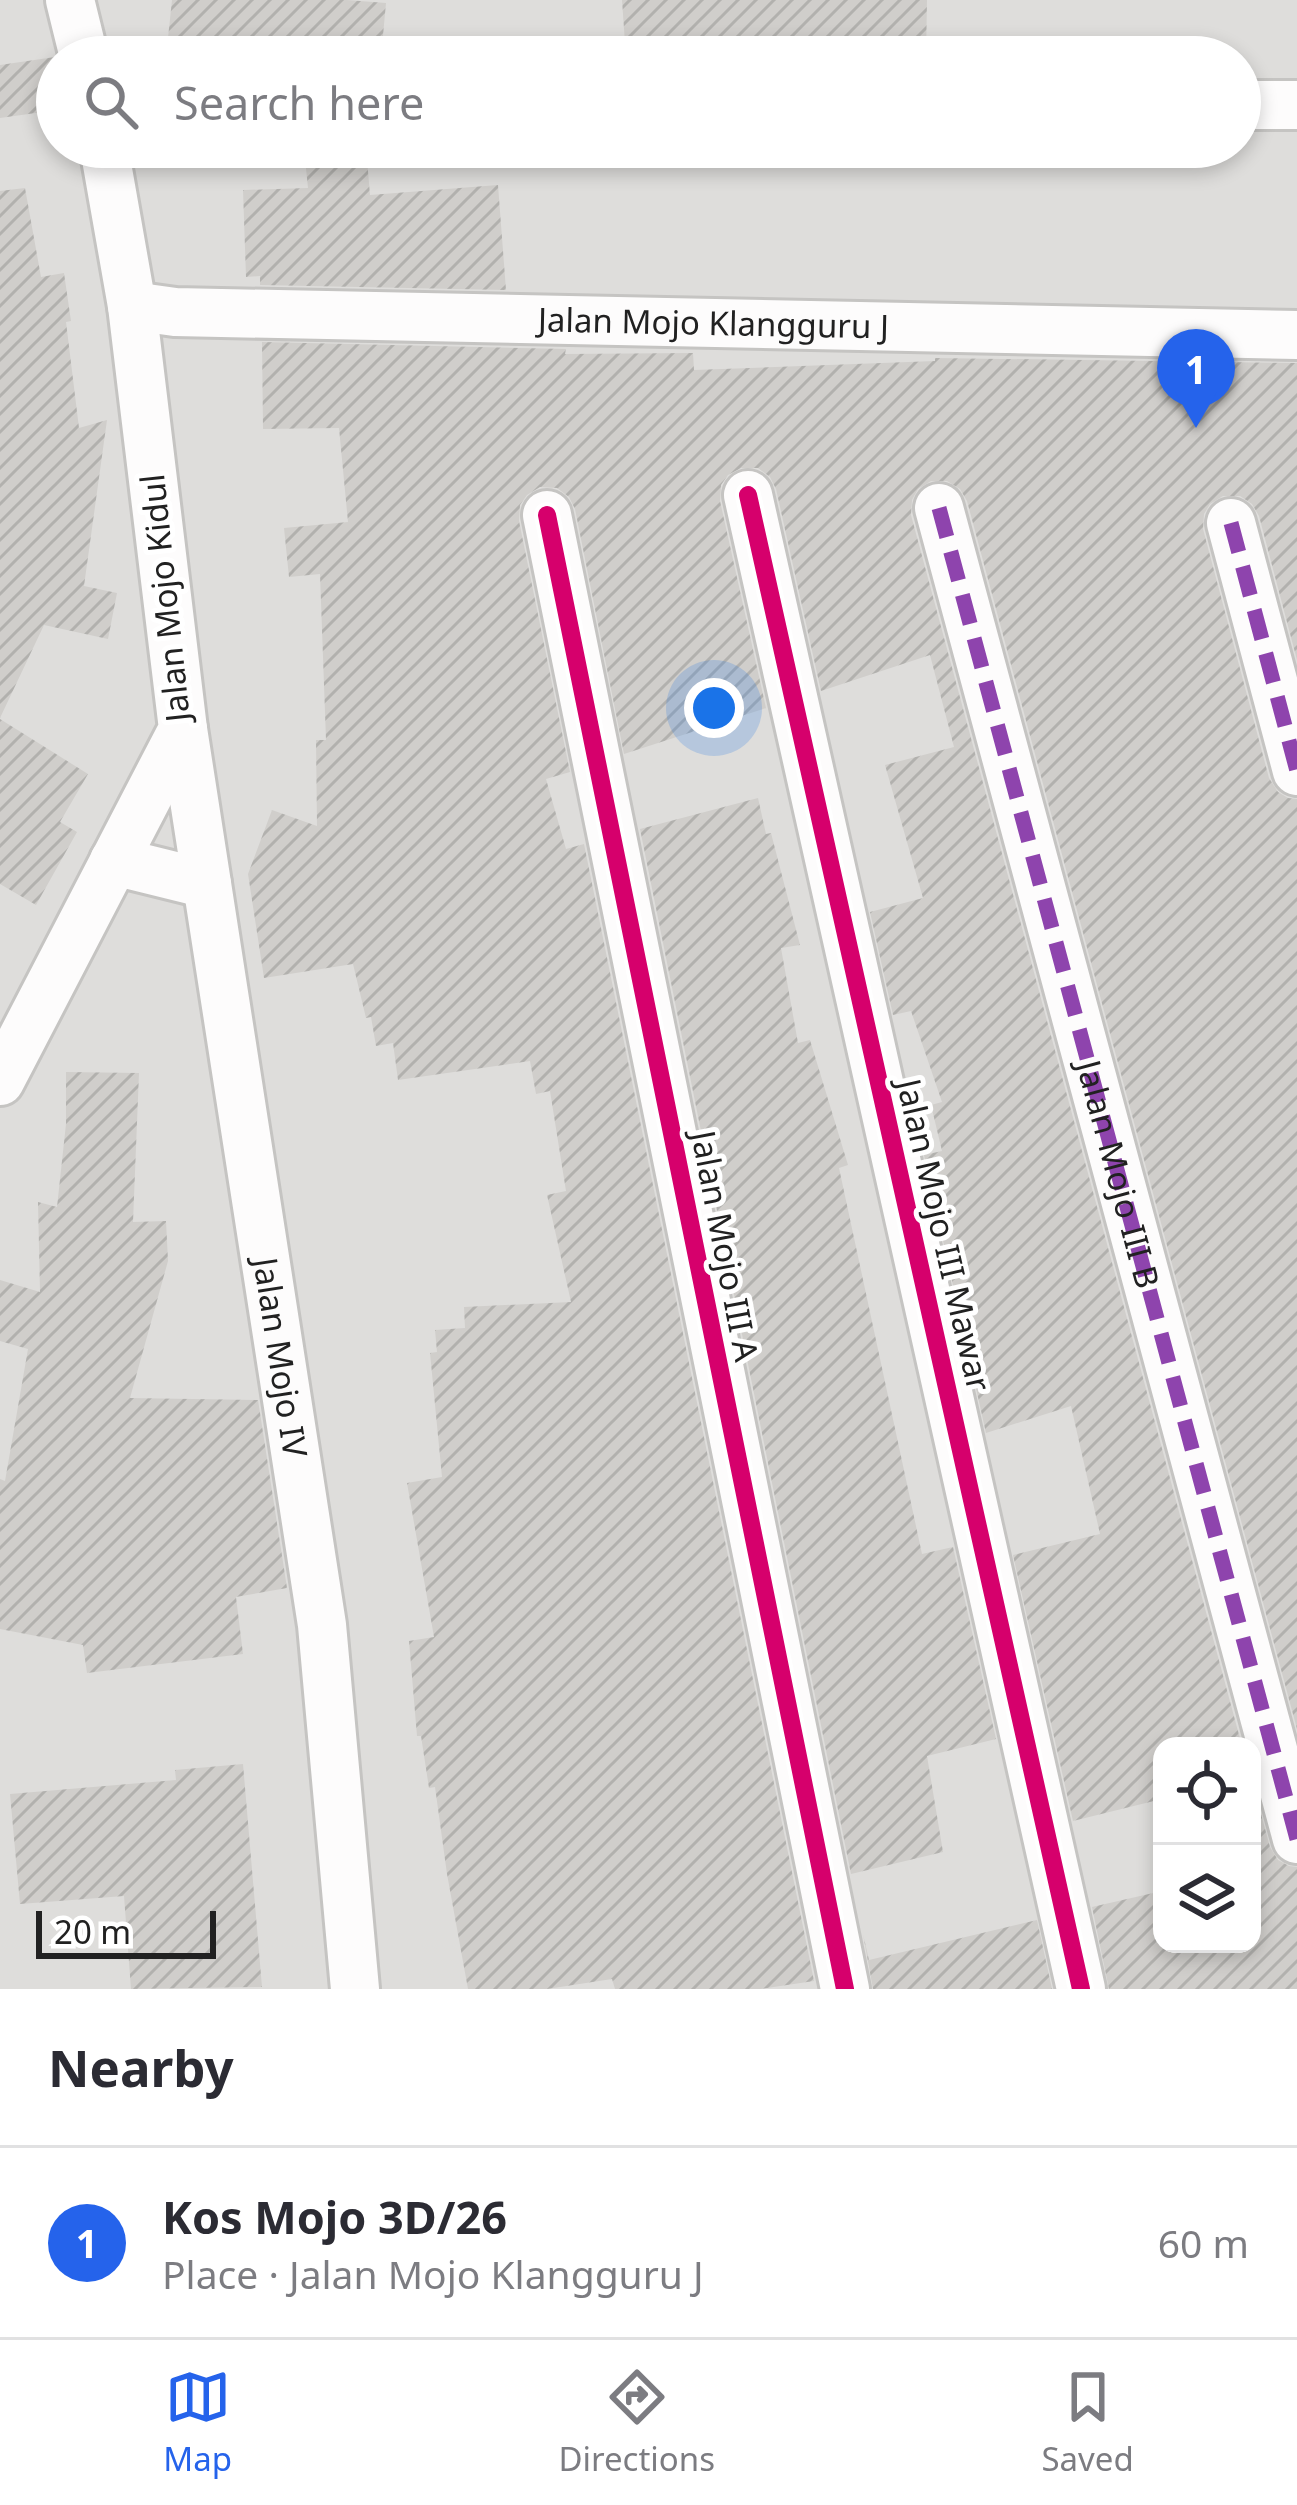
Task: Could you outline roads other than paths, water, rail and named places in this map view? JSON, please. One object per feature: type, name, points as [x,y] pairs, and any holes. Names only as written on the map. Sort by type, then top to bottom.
[{"type":"street","points":[[70,0],[79,36]]},
{"type":"street","points":[[1261,105],[1297,105]]},
{"type":"street","name":"Jalan Mojo Kidul","points":[[0,1081],[183,729],[132,306],[108,168]]},
{"type":"street","name":"Jalan Mojo Klangguru J","points":[[132,306],[199,313],[1297,335]]},
{"type":"street","name":"Jalan Mojo III Mawar","points":[[748,495],[1082,1989]]},
{"type":"street","name":"Jalan Mojo III B","points":[[939,508],[1297,1839]]},
{"type":"street","name":"Jalan Mojo III A","points":[[548,515],[844,1989]]},
{"type":"street","points":[[1231,523],[1297,771]]},
{"type":"street","name":"Jalan Mojo IV","points":[[183,729],[322,1625],[355,1989]]},
{"type":"street","points":[[114,862],[207,884]]},
{"type":"place","name":"Kos Mojo 3D/26","points":[[1196,428]]}]
